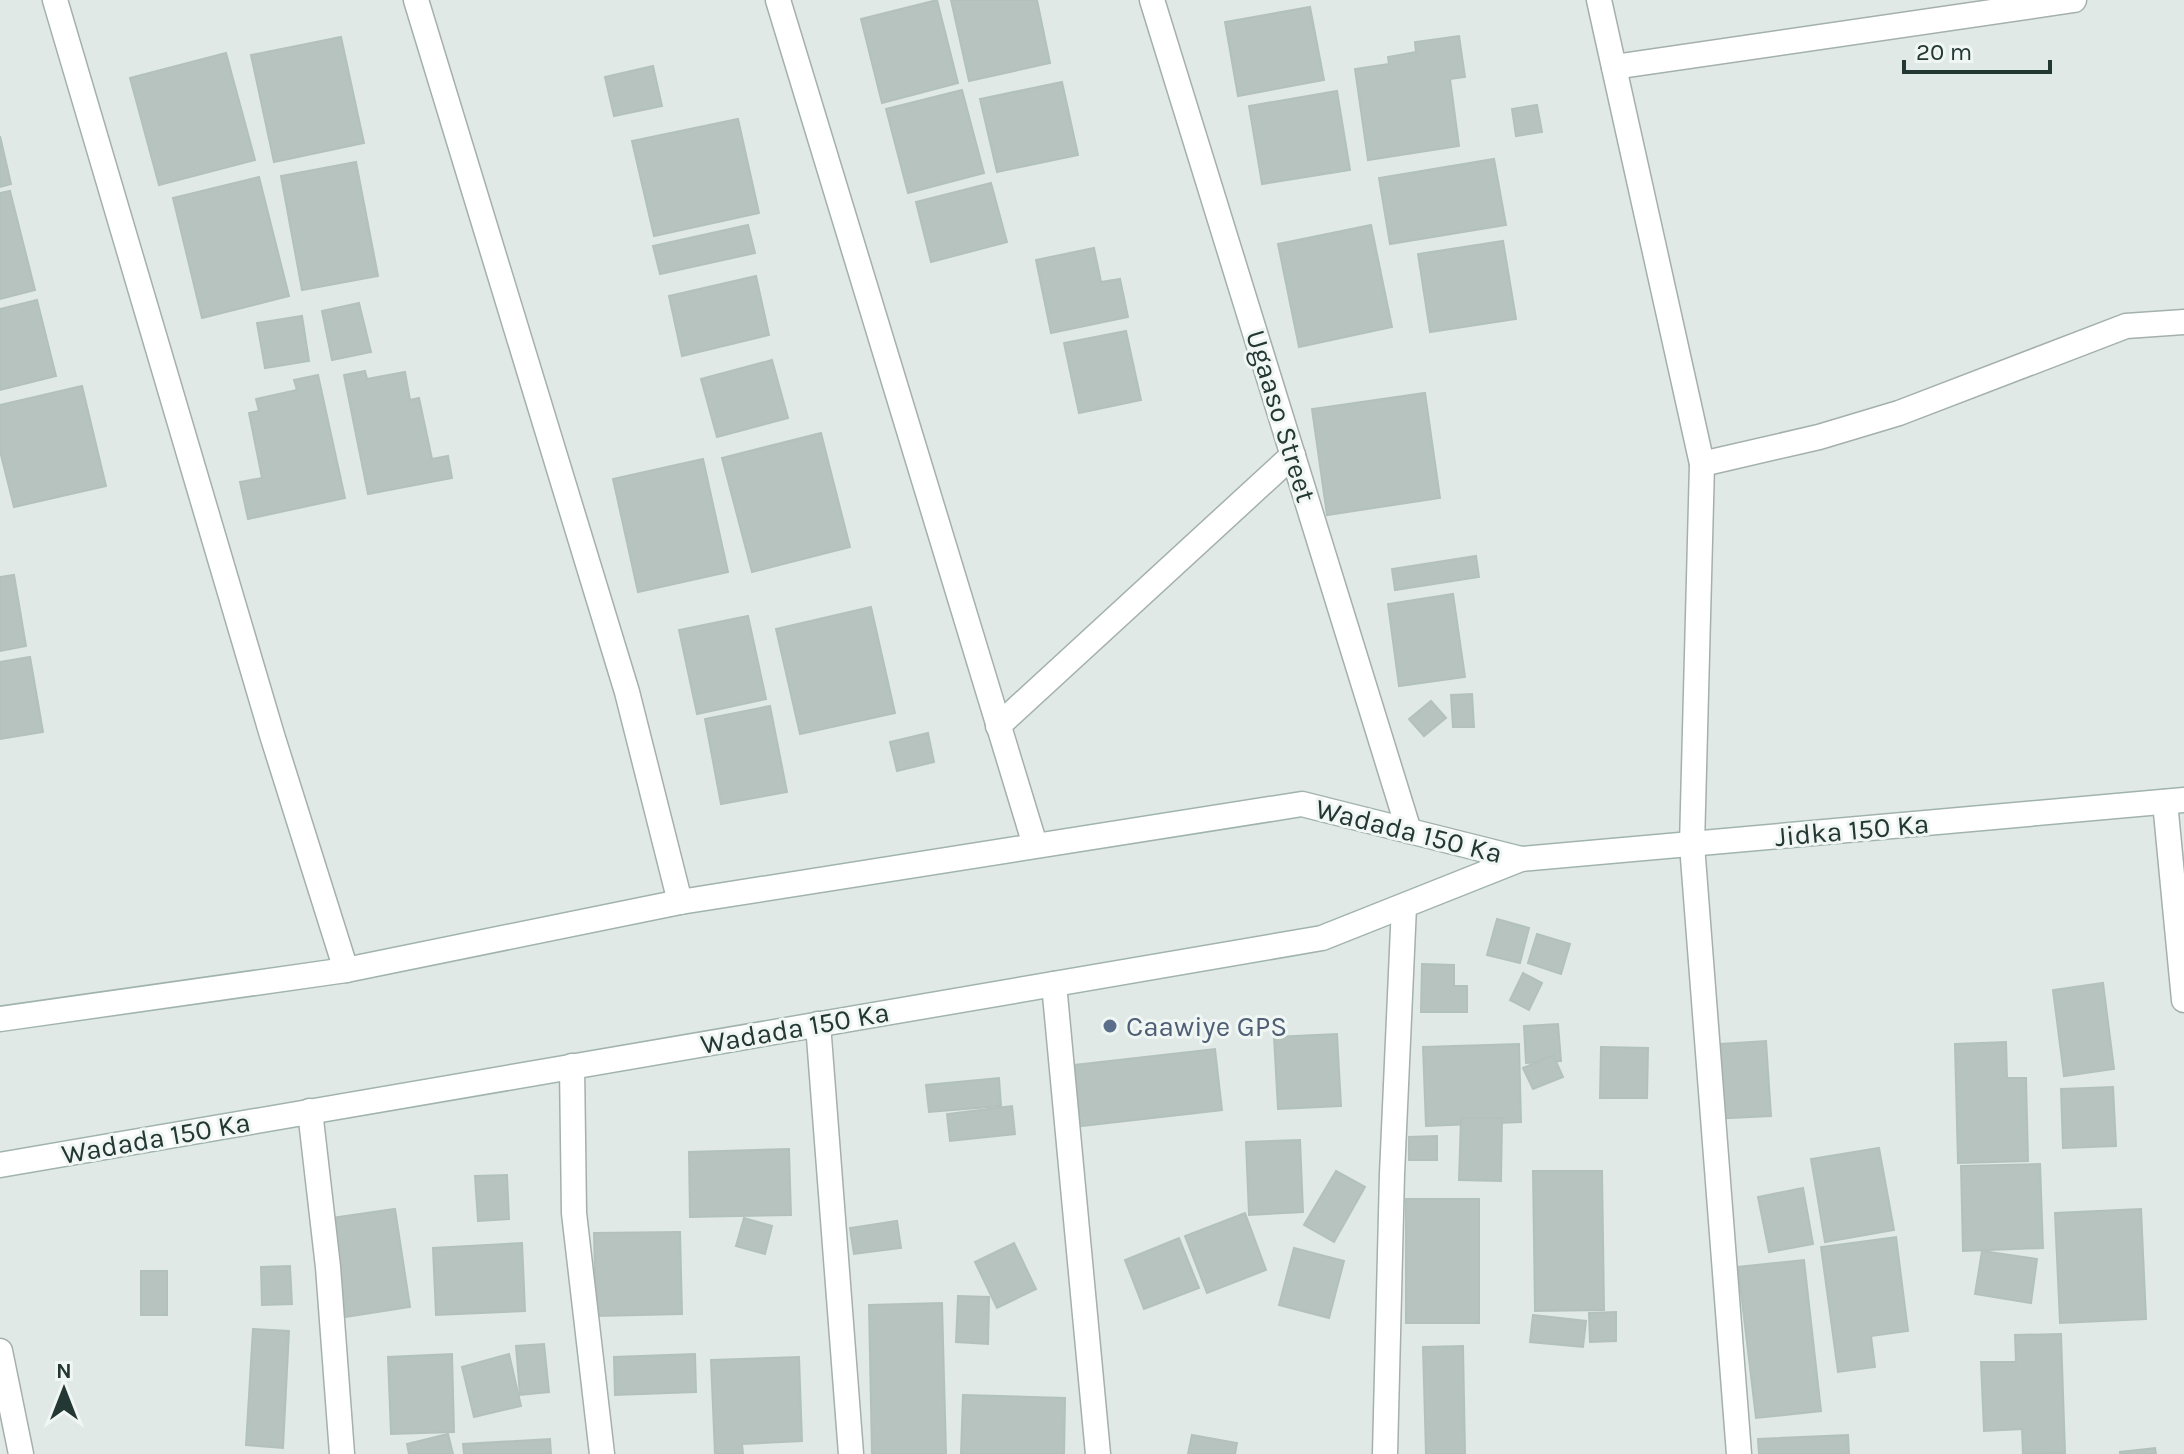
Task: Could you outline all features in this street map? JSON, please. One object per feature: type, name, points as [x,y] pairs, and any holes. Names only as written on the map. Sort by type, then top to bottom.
[{"type":"street","points":[[55,0],[272,735],[346,970]]},
{"type":"street","points":[[416,0],[627,692],[680,902]]},
{"type":"street","points":[[778,0],[1035,845]]},
{"type":"street","name":"Ugaaso Street","points":[[1152,0],[1409,831]]},
{"type":"street","points":[[1599,0],[1702,464],[1692,845],[1739,1454]]},
{"type":"street","points":[[1614,67],[2074,0]]},
{"type":"street","points":[[1702,464],[1819,437],[1899,413],[2126,326],[2184,322]]},
{"type":"street","points":[[998,726],[1293,455]]},
{"type":"street","points":[[2174,801],[2184,1000]]},
{"type":"street","name":"Jidka 150 Ka","points":[[1521,859],[2174,801]]},
{"type":"street","name":"Wadada 150 Ka","points":[[0,1019],[346,970],[680,902],[1302,804],[1521,859]]},
{"type":"street","name":"Wadada 150 Ka","points":[[0,1165],[1322,938],[1521,859]]},
{"type":"street","points":[[1385,1454],[1392,1174],[1404,906]]},
{"type":"street","points":[[1054,984],[1098,1454]]},
{"type":"street","points":[[818,1024],[851,1454]]},
{"type":"street","points":[[572,1066],[574,1213],[602,1454]]},
{"type":"street","points":[[310,1111],[328,1267],[342,1454]]},
{"type":"street","points":[[0,1351],[21,1454]]},
{"type":"building","points":[[937,0],[958,83],[882,103],[861,19]]},
{"type":"building","points":[[951,0],[1037,0],[1050,63],[969,81]]},
{"type":"building","points":[[1310,7],[1324,80],[1238,96],[1225,22]]},
{"type":"building","points":[[1459,36],[1465,77],[1450,79],[1459,146],[1368,160],[1355,69],[1389,64],[1388,57],[1416,52],[1415,42]]},
{"type":"building","points":[[341,37],[364,143],[274,162],[251,55]]},
{"type":"building","points":[[226,53],[255,160],[159,185],[130,78]]},
{"type":"building","points":[[653,66],[662,106],[614,116],[605,77]]},
{"type":"building","points":[[1062,82],[1078,155],[997,172],[980,99]]},
{"type":"building","points":[[962,90],[984,173],[908,193],[886,109]]},
{"type":"building","points":[[1337,91],[1350,170],[1262,184],[1249,106]]},
{"type":"building","points":[[1537,105],[1542,132],[1516,136],[1512,109]]},
{"type":"building","points":[[738,119],[759,213],[654,236],[632,141]]},
{"type":"building","points":[[0,136],[11,184],[0,187]]},
{"type":"building","points":[[1494,159],[1506,225],[1390,244],[1379,178]]},
{"type":"building","points":[[356,162],[378,276],[302,290],[281,176]]},
{"type":"building","points":[[259,177],[289,296],[202,318],[173,198]]},
{"type":"building","points":[[991,183],[1007,242],[931,262],[916,202]]},
{"type":"building","points":[[10,191],[35,290],[0,299],[0,193]]},
{"type":"building","points":[[748,225],[755,253],[660,274],[653,246]]},
{"type":"building","points":[[1371,225],[1392,327],[1299,347],[1278,244]]},
{"type":"building","points":[[1503,241],[1516,319],[1430,332],[1418,254]]},
{"type":"building","points":[[1094,248],[1101,282],[1120,279],[1128,317],[1051,333],[1036,260]]},
{"type":"building","points":[[756,276],[769,335],[682,356],[669,296]]},
{"type":"building","points":[[37,300],[56,376],[0,390],[0,309]]},
{"type":"building","points":[[359,303],[371,352],[332,360],[322,311]]},
{"type":"building","points":[[302,316],[309,361],[265,368],[257,323]]},
{"type":"building","points":[[1126,331],[1141,400],[1079,413],[1064,343]]},
{"type":"building","points":[[772,360],[788,418],[717,437],[701,379]]},
{"type":"building","points":[[365,371],[367,379],[405,372],[410,400],[419,398],[432,459],[448,456],[452,478],[368,494],[344,375]]},
{"type":"building","points":[[318,375],[345,498],[248,519],[240,482],[262,478],[249,413],[259,411],[256,399],[297,390],[294,380]]},
{"type":"building","points":[[82,386],[106,486],[14,507],[0,451],[0,405]]},
{"type":"building","points":[[1425,393],[1440,498],[1327,515],[1312,409]]},
{"type":"building","points":[[821,433],[850,547],[752,572],[722,458]]},
{"type":"building","points":[[703,459],[728,572],[638,592],[613,479]]},
{"type":"building","points":[[1476,556],[1479,577],[1395,590],[1392,569]]},
{"type":"building","points":[[14,575],[26,646],[0,651],[0,577]]},
{"type":"building","points":[[1453,594],[1465,677],[1399,686],[1388,604]]},
{"type":"building","points":[[871,607],[895,713],[800,734],[776,629]]},
{"type":"building","points":[[748,616],[766,699],[697,714],[679,630]]},
{"type":"building","points":[[30,657],[43,732],[0,739],[0,662]]},
{"type":"building","points":[[1472,694],[1474,727],[1453,727],[1451,695]]},
{"type":"building","points":[[1431,701],[1446,718],[1424,736],[1409,719]]},
{"type":"building","points":[[770,706],[787,792],[721,804],[705,719]]},
{"type":"building","points":[[928,733],[934,762],[897,771],[890,742]]},
{"type":"building","points":[[1497,919],[1529,928],[1520,963],[1487,955]]},
{"type":"building","points":[[1537,934],[1570,944],[1561,974],[1528,963]]},
{"type":"building","points":[[1422,964],[1454,965],[1454,986],[1467,986],[1467,1012],[1421,1012]]},
{"type":"building","points":[[1523,973],[1542,983],[1529,1010],[1510,1000]]},
{"type":"building","points":[[2103,983],[2114,1069],[2064,1076],[2053,990]]},
{"type":"building","points":[[1558,1024],[1561,1061],[1526,1063],[1524,1026]]},
{"type":"building","points":[[1337,1034],[1341,1106],[1278,1109],[1274,1037]]},
{"type":"building","points":[[1766,1041],[1771,1116],[1710,1119],[1705,1045]]},
{"type":"building","points":[[2006,1042],[2007,1078],[2026,1078],[2028,1161],[1958,1163],[1955,1044]]},
{"type":"building","points":[[1519,1044],[1521,1122],[1426,1126],[1423,1047]]},
{"type":"building","points":[[1601,1047],[1648,1048],[1647,1098],[1600,1098]]},
{"type":"building","points":[[1215,1049],[1222,1110],[1074,1127],[1066,1066]]},
{"type":"building","points":[[1553,1055],[1563,1077],[1533,1089],[1523,1068]]},
{"type":"building","points":[[999,1078],[1001,1106],[929,1112],[926,1085]]},
{"type":"building","points":[[2113,1087],[2116,1146],[2063,1148],[2061,1089]]},
{"type":"building","points":[[1012,1106],[1015,1134],[950,1141],[947,1114]]},
{"type":"building","points":[[1461,1118],[1502,1118],[1501,1181],[1459,1180]]},
{"type":"building","points":[[1437,1136],[1437,1160],[1409,1160],[1409,1137]]},
{"type":"building","points":[[1300,1140],[1303,1212],[1249,1215],[1246,1142]]},
{"type":"building","points":[[1879,1148],[1894,1230],[1825,1242],[1811,1159]]},
{"type":"building","points":[[789,1149],[791,1215],[690,1217],[689,1152]]},
{"type":"building","points":[[2040,1164],[2043,1248],[1963,1251],[1961,1166]]},
{"type":"building","points":[[1336,1171],[1365,1187],[1334,1242],[1304,1225]]},
{"type":"building","points":[[1533,1171],[1602,1171],[1604,1310],[1535,1311]]},
{"type":"building","points":[[507,1175],[509,1219],[478,1221],[475,1176]]},
{"type":"building","points":[[1803,1188],[1813,1244],[1769,1252],[1758,1197]]},
{"type":"building","points":[[1406,1199],[1479,1199],[1479,1323],[1406,1323]]},
{"type":"building","points":[[395,1209],[410,1307],[332,1319],[317,1220]]},
{"type":"building","points":[[2141,1209],[2146,1319],[2060,1323],[2055,1213]]},
{"type":"building","points":[[1245,1213],[1266,1270],[1207,1293],[1185,1236]]},
{"type":"building","points":[[744,1218],[772,1226],[765,1254],[736,1246]]},
{"type":"building","points":[[897,1221],[901,1248],[854,1254],[850,1228]]},
{"type":"building","points":[[680,1232],[682,1314],[596,1316],[594,1233]]},
{"type":"building","points":[[1896,1237],[1908,1331],[1871,1336],[1875,1367],[1838,1372],[1821,1247]]},
{"type":"building","points":[[1179,1238],[1199,1288],[1144,1309],[1125,1260]]},
{"type":"building","points":[[522,1243],[525,1311],[436,1315],[433,1248]]},
{"type":"building","points":[[1014,1243],[1036,1289],[997,1308],[975,1262]]},
{"type":"building","points":[[1294,1248],[1344,1261],[1329,1318],[1279,1305]]},
{"type":"building","points":[[1982,1251],[2037,1259],[2031,1303],[1975,1294]]},
{"type":"building","points":[[1804,1260],[1821,1411],[1756,1418],[1738,1267]]},
{"type":"building","points":[[290,1266],[292,1304],[262,1305],[261,1267]]},
{"type":"building","points":[[141,1271],[167,1271],[167,1315],[141,1315]]},
{"type":"building","points":[[958,1296],[989,1297],[988,1344],[956,1342]]},
{"type":"building","points":[[942,1303],[946,1454],[872,1454],[869,1305]]},
{"type":"building","points":[[1616,1312],[1616,1341],[1590,1342],[1589,1313]]},
{"type":"building","points":[[1533,1315],[1586,1321],[1583,1347],[1530,1342]]},
{"type":"building","points":[[253,1329],[289,1331],[283,1448],[246,1445]]},
{"type":"building","points":[[2061,1334],[2065,1453],[2023,1454],[2022,1429],[1984,1431],[1981,1362],[2016,1362],[2015,1335]]},
{"type":"building","points":[[544,1344],[549,1392],[520,1395],[516,1346]]},
{"type":"building","points":[[1463,1346],[1465,1454],[1426,1454],[1423,1347]]},
{"type":"building","points":[[452,1354],[454,1432],[391,1434],[388,1357]]},
{"type":"building","points":[[509,1354],[521,1406],[474,1417],[462,1367]]},
{"type":"building","points":[[695,1354],[696,1392],[615,1395],[614,1357]]},
{"type":"building","points":[[799,1357],[802,1441],[742,1444],[743,1454],[715,1454],[711,1360]]},
{"type":"building","points":[[963,1395],[1065,1398],[1064,1454],[961,1454]]},
{"type":"building","points":[[448,1434],[453,1454],[409,1454],[407,1444]]},
{"type":"building","points":[[1192,1435],[1237,1443],[1235,1454],[1188,1454]]},
{"type":"building","points":[[1848,1435],[1849,1454],[1759,1454],[1758,1439]]},
{"type":"building","points":[[550,1439],[551,1454],[464,1454],[463,1444]]},
{"type":"building","points":[[2155,1448],[2156,1454],[2120,1454],[2120,1452]]},
{"type":"place","name":"Caawiye GPS","points":[[1110,1026]]}]
